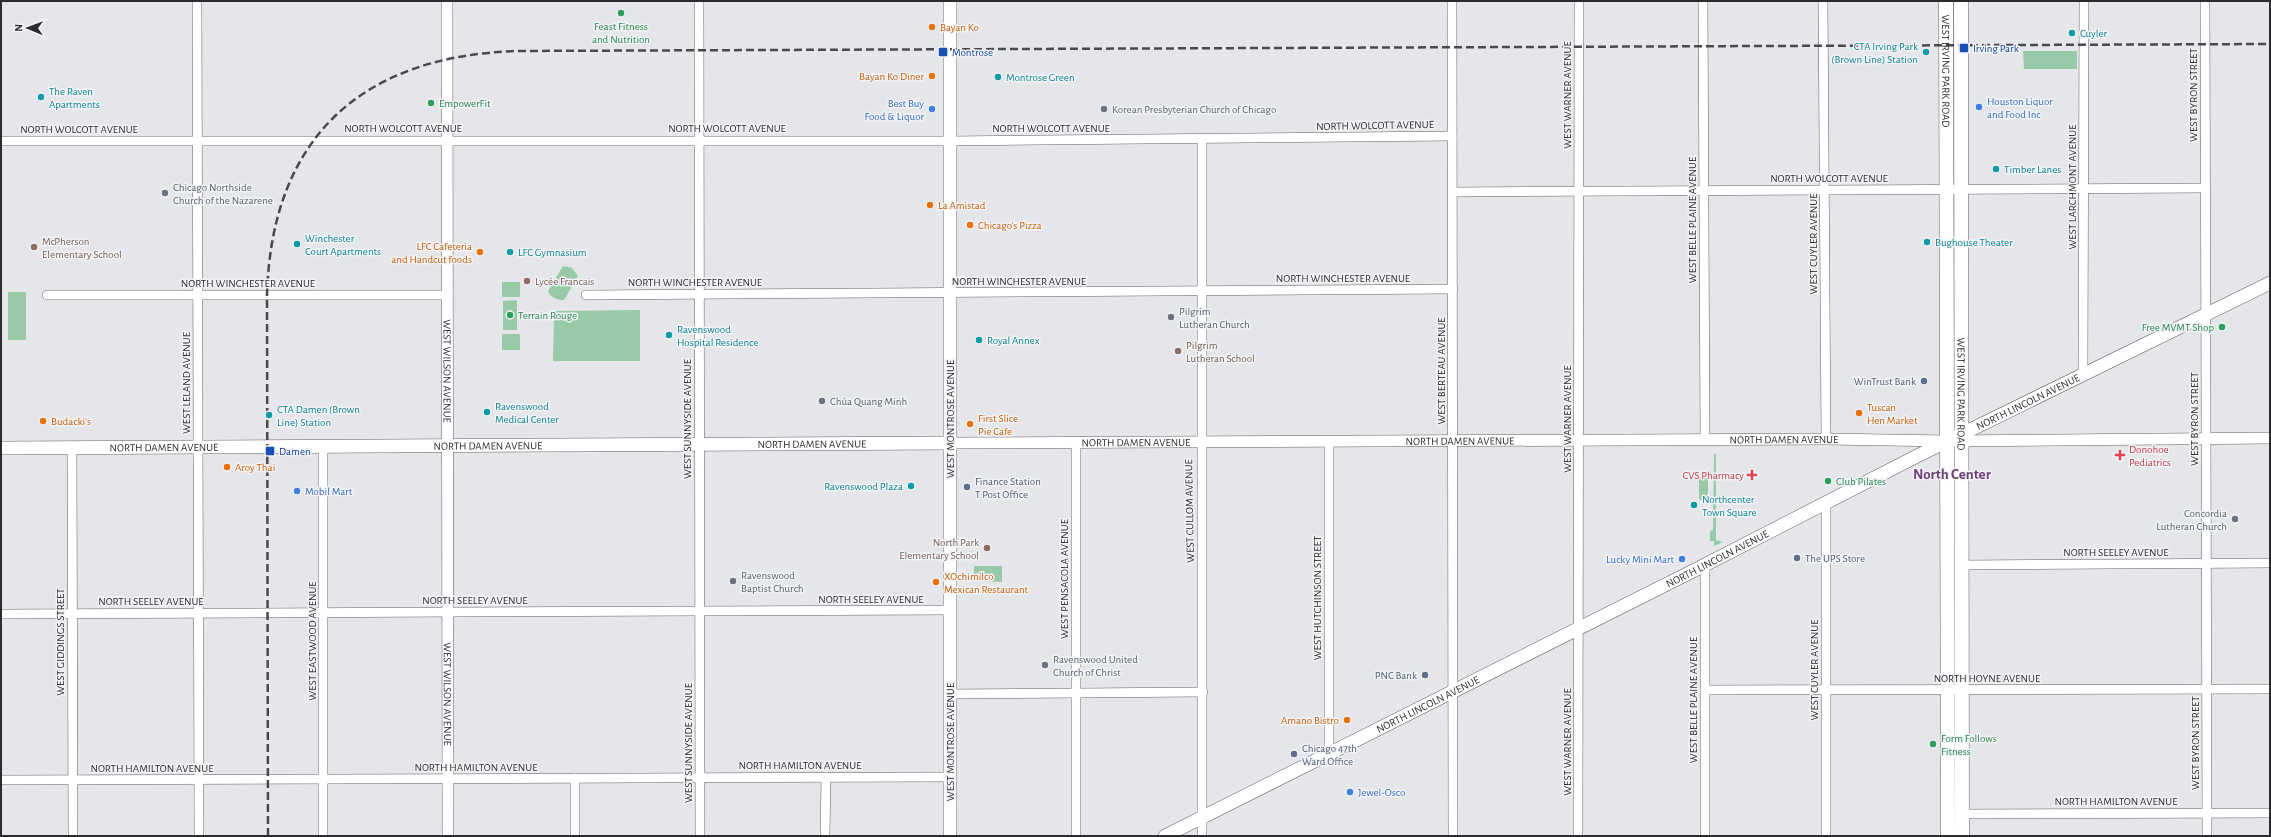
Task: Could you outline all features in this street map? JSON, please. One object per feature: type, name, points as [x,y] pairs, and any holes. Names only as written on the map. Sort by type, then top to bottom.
[{"type":"main road","name":"WEST MONTROSE AVENUE","points":[[950,1],[950,836]]},
{"type":"main road","name":"WEST IRVING PARK ROAD","points":[[1946,1],[1947,190],[1961,565],[1948,836]]},
{"type":"main road","name":"WEST IRVING PARK ROAD","points":[[1961,1],[1961,190],[1956,439],[1954,690],[1962,814],[1962,836]]},
{"type":"main road","name":"NORTH LINCOLN AVENUE","points":[[1165,836],[1956,439],[2083,373],[2270,283]]},
{"type":"main road","name":"NORTH DAMEN AVENUE","points":[[1,448],[950,443]]},
{"type":"street","name":"WEST LELAND AVENUE","points":[[197,1],[199,836]]},
{"type":"street","name":"WEST WILSON AVENUE","points":[[447,1],[448,836]]},
{"type":"street","name":"WEST SUNNYSIDE AVENUE","points":[[699,1],[700,836]]},
{"type":"street","name":"WEST BERTEAU AVENUE","points":[[1452,1],[1454,441],[1453,836]]},
{"type":"street","name":"WEST WARNER AVENUE","points":[[1578,1],[1578,836]]},
{"type":"street","name":"WEST BELLE PLAINE AVENUE","points":[[1703,1],[1705,440]]},
{"type":"street","name":"WEST CUYLER AVENUE","points":[[1823,1],[1826,439]]},
{"type":"street","name":"WEST LARCHMONT AVENUE","points":[[2083,373],[2084,1]]},
{"type":"street","name":"WEST BYRON STREET","points":[[2205,1],[2207,836]]},
{"type":"street","name":"NORTH WOLCOTT AVENUE","points":[[1,141],[197,142],[447,140],[950,140],[1452,136]]},
{"type":"street","name":"WEST CULLOM AVENUE","points":[[1202,138],[1202,836]]},
{"type":"street","name":"NORTH WOLCOTT AVENUE","points":[[1453,192],[2205,188]]},
{"type":"street","name":"NORTH WINCHESTER AVENUE","points":[[586,295],[1453,290]]},
{"type":"street","name":"NORTH WINCHESTER AVENUE","points":[[48,294],[448,295]]},
{"type":"street","name":"NORTH DAMEN AVENUE","points":[[950,443],[2270,438]]},
{"type":"street","name":"WEST HUTCHINSON STREET","points":[[1329,442],[1329,754]]},
{"type":"street","name":"WEST PENSACOLA AVENUE","points":[[1076,443],[1076,836]]},
{"type":"street","name":"WEST EASTWOOD AVENUE","points":[[323,447],[323,836]]},
{"type":"street","name":"WEST GIDDINGS STREET","points":[[72,448],[73,836]]},
{"type":"street","name":"WEST CUYLER AVENUE","points":[[1826,504],[1826,836]]},
{"type":"street","name":"NORTH SEELEY AVENUE","points":[[1961,565],[2270,563]]},
{"type":"street","name":"WEST BELLE PLAINE AVENUE","points":[[1705,565],[1705,836]]},
{"type":"street","name":"NORTH SEELEY AVENUE","points":[[1,614],[950,610]]},
{"type":"street","name":"NORTH HOYNE AVENUE","points":[[1705,690],[2270,689]]},
{"type":"street","points":[[950,694],[1203,692]]},
{"type":"street","points":[[826,777],[826,836]]},
{"type":"street","name":"NORTH HAMILTON AVENUE","points":[[1,780],[950,777]]},
{"type":"street","points":[[575,778],[575,836]]},
{"type":"street","name":"NORTH HAMILTON AVENUE","points":[[1962,814],[2270,813]]},
{"type":"green space","points":[[2023,51],[2077,51],[2077,69],[2024,69]]},
{"type":"green space","points":[[563,266],[572,268],[578,276],[564,300],[559,300],[554,298],[548,291]]},
{"type":"green space","points":[[502,282],[520,282],[520,297],[502,297]]},
{"type":"green space","points":[[8,292],[26,292],[26,340],[8,340]]},
{"type":"green space","name":"Terrain Rouge","points":[[517,300],[517,330],[503,330],[503,301]]},
{"type":"green space","points":[[640,310],[640,361],[553,361],[554,311]]},
{"type":"green space","points":[[502,334],[520,334],[520,350],[502,350]]},
{"type":"green space","points":[[1714,454],[1716,454],[1716,540],[1723,542],[1714,546],[1714,541],[1710,541],[1710,531],[1713,530]]},
{"type":"green space","points":[[1701,477],[1706,477],[1708,480],[1708,499],[1704,502],[1699,499],[1699,480]]},
{"type":"green space","points":[[974,566],[1002,566],[1002,582],[974,581]]},
{"type":"railway","points":[[268,836],[267,296],[272,240],[286,192],[307,150],[335,116],[370,89],[413,69],[462,56],[517,51],[2270,44]]},
{"type":"place","name":"Feast Fitness and Nutrition","points":[[621,13]]},
{"type":"place","name":"Bayan Ko","points":[[932,27]]},
{"type":"place","name":"Cuyler","points":[[2072,33]]},
{"type":"place","name":"Irving Park","points":[[1964,48]]},
{"type":"place","name":"Montrose","points":[[943,52]]},
{"type":"place","name":"CTA Irving Park (Brown Line) Station","points":[[1926,52]]},
{"type":"place","name":"Bayan Ko Diner","points":[[932,76]]},
{"type":"place","name":"Montrose Green","points":[[998,77]]},
{"type":"place","name":"The Raven Apartments","points":[[41,97]]},
{"type":"place","name":"EmpowerFit","points":[[431,103]]},
{"type":"place","name":"Houston Liquor and Food Inc","points":[[1979,107]]},
{"type":"place","name":"Best Buy Food & Liquor","points":[[932,109]]},
{"type":"place","name":"Korean Presbyterian Church of Chicago","points":[[1104,109]]},
{"type":"place","name":"Timber Lanes","points":[[1996,169]]},
{"type":"place","name":"Chicago Northside Church of the Nazarene","points":[[165,193]]},
{"type":"place","name":"La Amistad","points":[[930,205]]},
{"type":"place","name":"Chicago's Pizza","points":[[970,225]]},
{"type":"place","name":"Bughouse Theater","points":[[1927,242]]},
{"type":"place","name":"Winchester Court Apartments","points":[[297,244]]},
{"type":"place","name":"McPherson Elementary School","points":[[34,247]]},
{"type":"place","name":"LFC Cafeteria and Handcut foods","points":[[480,252]]},
{"type":"place","name":"LFC Gymnasium","points":[[510,252]]},
{"type":"place","name":"Lycée Francais","points":[[527,281]]},
{"type":"place","name":"Terrain Rouge","points":[[510,315]]},
{"type":"place","name":"Pilgrim Lutheran Church","points":[[1171,317]]},
{"type":"place","name":"Free MVMT Shop","points":[[2222,327]]},
{"type":"place","name":"Ravenswood Hospital Residence","points":[[669,335]]},
{"type":"place","name":"Royal Annex","points":[[979,340]]},
{"type":"place","name":"Pilgrim Lutheran School","points":[[1178,351]]},
{"type":"place","name":"WinTrust Bank","points":[[1924,381]]},
{"type":"place","name":"Chùa Quang Minh","points":[[822,401]]},
{"type":"place","name":"Ravenswood Medical Center","points":[[487,412]]},
{"type":"place","name":"Tuscan Hen Market","points":[[1859,413]]},
{"type":"place","name":"CTA Damen (Brown Line) Station","points":[[269,415]]},
{"type":"place","name":"Budacki's","points":[[43,421]]},
{"type":"place","name":"First Slice Pie Cafe","points":[[970,424]]},
{"type":"place","name":"Damen","points":[[270,451]]},
{"type":"place","name":"Donohoe Pediatrics","points":[[2120,455]]},
{"type":"place","name":"Aroy Thai","points":[[227,467]]},
{"type":"place","name":"CVS Pharmacy","points":[[1752,475]]},
{"type":"place","name":"Club Pilates","points":[[1828,481]]},
{"type":"place","name":"Ravenswood Plaza","points":[[911,486]]},
{"type":"place","name":"Finance Station T Post Office","points":[[967,487]]},
{"type":"place","name":"Mobil Mart","points":[[297,491]]},
{"type":"place","name":"Northcenter Town Square","points":[[1694,505]]},
{"type":"place","name":"Concordia Lutheran Church","points":[[2235,519]]},
{"type":"place","name":"North Park Elementary School","points":[[987,548]]},
{"type":"place","name":"The UPS Store","points":[[1797,558]]},
{"type":"place","name":"Lucky Mini Mart","points":[[1682,559]]},
{"type":"place","name":"Ravenswood Baptist Church","points":[[733,581]]},
{"type":"place","name":"XOchimilco Mexican Restaurant","points":[[936,582]]},
{"type":"place","name":"Ravenswood United Church of Christ","points":[[1045,665]]},
{"type":"place","name":"PNC Bank","points":[[1425,675]]},
{"type":"place","name":"Amano Bistro","points":[[1347,720]]},
{"type":"place","name":"Form Follows Fitness","points":[[1933,744]]},
{"type":"place","name":"Chicago 47th Ward Office","points":[[1294,754]]},
{"type":"place","name":"Jewel-Osco","points":[[1350,792]]},
{"type":"district","name":"North Center","points":[[1952,474]]}]
